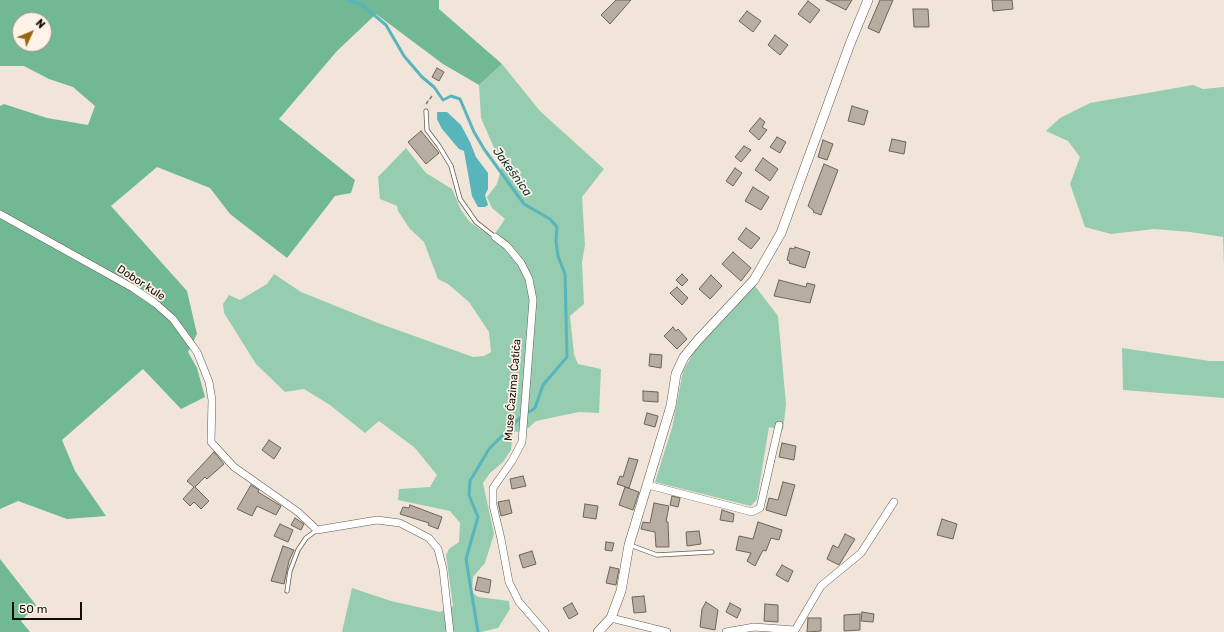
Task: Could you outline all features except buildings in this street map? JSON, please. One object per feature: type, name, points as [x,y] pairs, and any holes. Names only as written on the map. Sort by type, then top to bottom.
[{"type":"street","points":[[598,632],[611,618],[621,591],[629,545],[671,406],[676,374],[684,357],[698,340],[739,298],[754,280],[765,264],[781,233],[850,44],[868,0]]},
{"type":"street","name":"Dobor kule","points":[[0,214],[133,288],[155,303],[173,319],[197,352],[209,382],[212,400],[211,442],[234,467],[298,512],[317,530]]},
{"type":"street","name":"Muse Ćazima Ćatića","points":[[495,237],[507,246],[521,263],[529,279],[533,300],[522,442],[493,488],[492,505],[501,540],[509,582],[519,602],[545,632]]},
{"type":"street","points":[[648,485],[752,512],[760,508],[780,425]]},
{"type":"street","points":[[726,632],[754,627],[794,631],[821,586],[861,553],[894,502]]},
{"type":"street","points":[[317,530],[349,523],[377,520],[400,523],[429,538],[438,549],[444,569],[450,632]]},
{"type":"street","points":[[611,618],[667,632]]},
{"type":"lane","points":[[426,111],[427,130],[451,166],[460,199],[476,222],[495,237]]},
{"type":"lane","points":[[287,591],[290,571],[298,550],[306,538],[317,530]]},
{"type":"lane","points":[[629,545],[657,556],[712,552]]},
{"type":"path","points":[[426,111],[426,105],[432,96]]},
{"type":"green space","points":[[0,0],[439,0],[439,9],[502,64],[479,85],[443,64],[376,14],[337,51],[279,119],[355,180],[351,193],[335,196],[287,258],[230,214],[210,188],[157,167],[111,206],[187,291],[197,334],[188,352],[197,368],[205,397],[181,409],[143,369],[62,440],[75,471],[106,516],[67,519],[18,501],[0,509],[0,106],[4,104],[47,118],[88,125],[95,106],[73,87],[49,79],[24,66],[0,66]]},
{"type":"green space","points":[[502,64],[540,111],[604,169],[582,197],[585,245],[582,262],[584,304],[570,316],[574,354],[578,364],[601,369],[599,413],[579,412],[536,421],[525,431],[513,432],[511,450],[503,462],[490,473],[483,483],[494,534],[485,563],[473,577],[472,592],[478,597],[509,601],[510,609],[498,628],[481,632],[342,632],[352,588],[391,601],[440,612],[453,606],[446,555],[449,549],[459,542],[460,523],[450,511],[398,500],[399,489],[430,487],[437,475],[415,448],[379,421],[365,433],[330,405],[304,389],[285,392],[256,364],[224,313],[223,304],[229,295],[240,300],[267,284],[274,274],[301,292],[378,323],[473,357],[484,356],[491,352],[489,332],[469,302],[448,284],[438,279],[424,242],[410,229],[398,211],[397,206],[380,199],[378,177],[406,148],[426,173],[452,189],[461,210],[470,222],[492,238],[505,219],[492,208],[487,197],[497,184],[502,166],[481,118],[479,85]]},
{"type":"green space","points":[[1193,85],[1203,89],[1224,87],[1224,266],[1223,237],[1154,229],[1111,234],[1085,227],[1070,184],[1080,157],[1068,141],[1046,131],[1060,118],[1090,103]]},
{"type":"green space","points":[[755,286],[778,316],[786,404],[783,430],[769,427],[757,499],[751,506],[655,482],[672,428],[683,371],[698,345]]},
{"type":"green space","points":[[1122,348],[1210,361],[1224,361],[1224,398],[1123,390]]},
{"type":"green space","points":[[0,559],[36,605],[21,621],[30,632],[0,632]]},
{"type":"water","points":[[437,112],[447,112],[461,125],[476,157],[488,173],[488,189],[485,195],[488,205],[485,207],[478,207],[472,196],[464,151],[459,149],[442,129],[437,119]]},
{"type":"waterway","name":"Jakešnica","points":[[348,0],[361,4],[386,25],[404,56],[422,77],[434,87],[443,100],[451,96],[460,99],[474,132],[484,149],[524,204],[550,219],[557,227],[556,241],[558,256],[565,274],[567,357],[543,385],[535,408],[529,412]]},
{"type":"waterway","name":"Jakešnica","points":[[478,632],[466,559],[478,517],[469,495],[470,481],[489,449],[521,417]]}]
